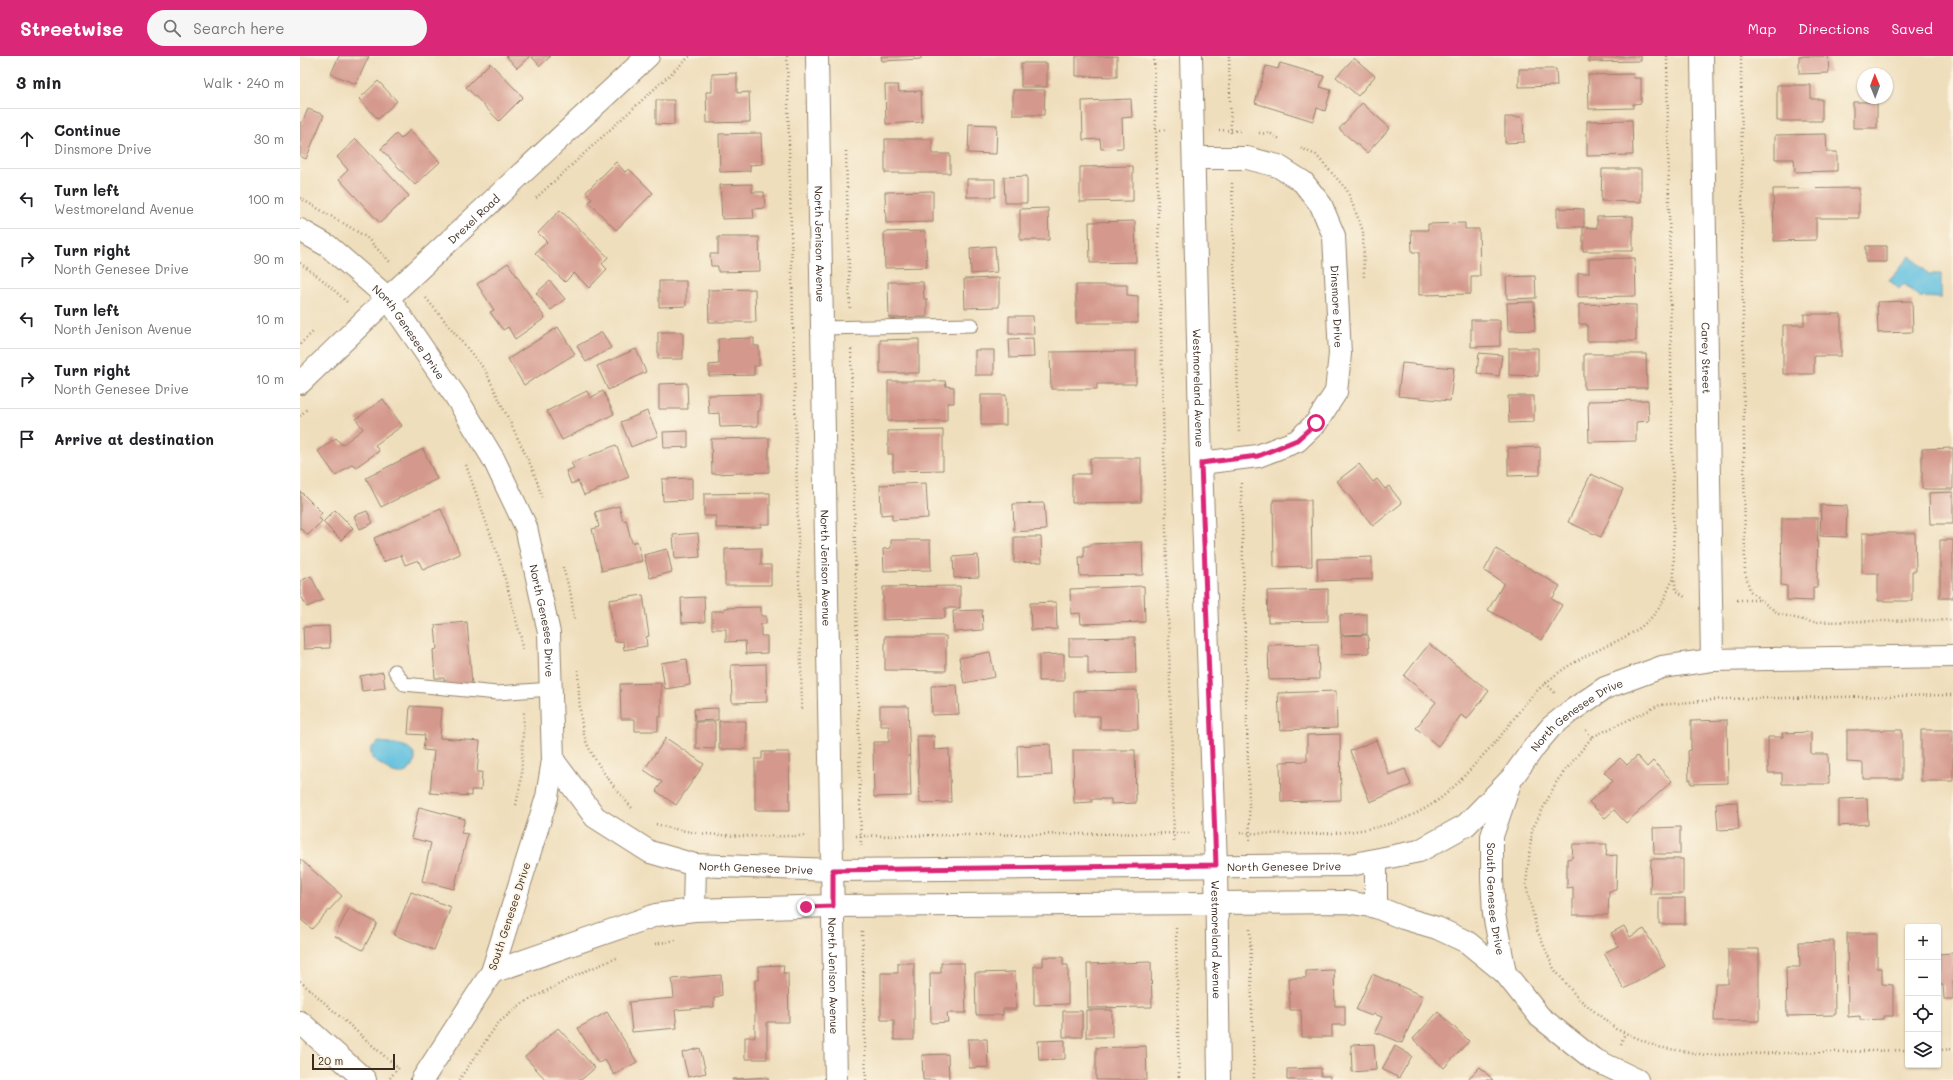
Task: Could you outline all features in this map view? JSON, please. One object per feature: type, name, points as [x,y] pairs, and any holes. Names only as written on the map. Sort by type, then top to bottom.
[{"type":"street","name":"Drexel Road","points":[[300,383],[388,298],[648,56]]},
{"type":"street","name":"North Jenison Avenue","points":[[817,56],[836,1080]]},
{"type":"street","name":"Westmoreland Avenue","points":[[1191,56],[1201,463],[1216,865],[1219,1080]]},
{"type":"street","name":"Carey Street","points":[[1702,56],[1712,660]]},
{"type":"street","name":"Dinsmore Drive","points":[[1194,158],[1247,158],[1278,166],[1303,182],[1321,205],[1334,236],[1340,354],[1336,392],[1316,423],[1297,440],[1258,456],[1201,463]]},
{"type":"street","name":"North Genesee Drive","points":[[300,230],[328,246],[388,298],[456,397],[494,460],[526,527],[549,633],[553,760],[595,817],[650,852],[695,865],[833,870],[1216,865],[1350,865],[1419,852],[1466,825],[1512,778],[1534,746],[1551,727],[1571,711],[1606,688],[1662,667],[1712,660],[1953,656]]},
{"type":"street","name":"South Genesee Drive","points":[[412,1076],[492,972],[547,797],[553,760]]},
{"type":"street","name":"South Genesee Drive","points":[[1505,973],[1494,914],[1492,836],[1512,778]]},
{"type":"street","points":[[492,972],[656,915],[694,910],[833,906],[1346,902],[1376,907],[1376,860]]},
{"type":"street","points":[[694,910],[695,865]]},
{"type":"street","name":"South Genesee Drive","points":[[1376,907],[1403,918],[1437,928],[1467,942],[1505,973],[1540,1017],[1593,1059],[1637,1080]]},
{"type":"street","points":[[300,1022],[365,1080]]},
{"type":"lane","points":[[822,328],[972,325]]},
{"type":"lane","points":[[395,671],[404,684],[497,694],[551,689]]},
{"type":"path","points":[[787,56],[802,717]]},
{"type":"path","points":[[1154,56],[1175,866]]},
{"type":"path","points":[[1229,56],[1250,866]]},
{"type":"path","points":[[1666,56],[1674,578],[1676,590],[1684,598],[1711,600],[1760,600]]},
{"type":"path","points":[[1741,56],[1745,572],[1750,591],[1779,614],[1811,622],[1953,620]]},
{"type":"path","points":[[846,144],[861,870]]},
{"type":"path","points":[[300,198],[366,237],[426,299],[485,370],[533,470],[542,498]]},
{"type":"path","points":[[300,263],[324,281],[366,319]]},
{"type":"path","points":[[465,463],[501,564],[521,638],[522,653]]},
{"type":"path","points":[[561,560],[571,595],[574,622]]},
{"type":"path","points":[[649,820],[656,824],[686,832],[729,837],[1214,833],[1330,834],[1369,830],[1398,821],[1422,811],[1448,792],[1495,742],[1522,708],[1546,683],[1576,661],[1642,627],[1657,612],[1674,578]]},
{"type":"path","points":[[578,669],[581,716],[588,746],[617,792],[636,813]]},
{"type":"path","points":[[515,811],[521,781],[525,691]]},
{"type":"path","points":[[1905,1050],[1706,1055],[1658,1047],[1616,1029],[1578,998],[1554,969],[1537,930],[1526,886],[1532,830],[1557,781],[1592,738],[1660,705],[1722,699],[1953,695]]},
{"type":"path","points":[[804,828],[805,869]]},
{"type":"path","points":[[1175,903],[1179,1080]]},
{"type":"path","points":[[862,906],[866,1080]]},
{"type":"path","points":[[1168,930],[1257,927]]},
{"type":"path","points":[[1250,928],[1254,1080]]},
{"type":"path","points":[[833,933],[870,932]]},
{"type":"path","points":[[649,946],[677,940]]},
{"type":"path","points":[[459,1080],[498,1023],[523,1003],[583,972],[620,956]]},
{"type":"path","points":[[300,981],[398,1068],[412,1076]]},
{"type":"path","points":[[1941,1050],[1953,1049]]},
{"type":"path","points":[[388,1080],[403,1062]]},
{"type":"water","points":[[1910,256],[1929,274],[1941,274],[1941,298],[1920,297],[1904,284],[1899,289],[1889,280]]},
{"type":"water","points":[[379,742],[391,743],[410,749],[415,757],[415,761],[410,769],[402,774],[397,774],[375,761],[371,756],[371,748]]},
{"type":"building","points":[[339,56],[369,56],[356,84],[331,74]]},
{"type":"building","points":[[506,56],[530,56],[517,68]]},
{"type":"building","points":[[531,56],[551,56],[540,66]]},
{"type":"building","points":[[881,56],[921,56],[921,59],[882,61]]},
{"type":"building","points":[[1076,56],[1117,56],[1117,77],[1076,76]]},
{"type":"building","points":[[1589,56],[1641,56],[1641,61],[1589,62]]},
{"type":"building","points":[[1799,56],[1828,56],[1829,73],[1799,74]]},
{"type":"building","points":[[1354,58],[1375,76],[1358,96],[1336,77]]},
{"type":"building","points":[[490,63],[523,97],[499,121],[466,87]]},
{"type":"building","points":[[1021,63],[1047,63],[1047,87],[1021,87]]},
{"type":"building","points":[[1280,63],[1324,76],[1320,87],[1331,90],[1325,111],[1317,108],[1313,121],[1255,103],[1266,66],[1278,69]]},
{"type":"building","points":[[1519,69],[1556,69],[1557,86],[1519,87]]},
{"type":"building","points":[[737,73],[737,93],[749,92],[750,122],[707,123],[706,92],[712,92],[712,74]]},
{"type":"building","points":[[1633,74],[1634,78],[1641,78],[1641,103],[1633,104],[1633,108],[1589,109],[1588,75]]},
{"type":"building","points":[[378,81],[397,101],[378,119],[359,99]]},
{"type":"building","points":[[885,85],[898,85],[899,92],[921,91],[922,122],[886,124]]},
{"type":"building","points":[[1777,85],[1811,85],[1811,99],[1822,99],[1822,121],[1777,121]]},
{"type":"building","points":[[1013,90],[1045,90],[1044,115],[1013,115]]},
{"type":"building","points":[[1131,99],[1132,117],[1122,118],[1123,148],[1101,149],[1100,139],[1083,140],[1082,101]]},
{"type":"building","points":[[656,100],[674,100],[674,125],[656,124]]},
{"type":"building","points":[[1853,102],[1857,102],[1857,104],[1877,104],[1877,128],[1853,128]]},
{"type":"building","points":[[1362,103],[1390,128],[1367,153],[1339,129]]},
{"type":"building","points":[[308,109],[324,115],[306,159],[300,156],[300,122],[302,123]]},
{"type":"building","points":[[1505,117],[1523,117],[1524,142],[1505,143]]},
{"type":"building","points":[[1632,120],[1633,155],[1587,156],[1587,121]]},
{"type":"building","points":[[969,124],[997,125],[996,154],[968,153]]},
{"type":"building","points":[[410,130],[440,162],[415,185],[381,149],[396,134],[401,139]]},
{"type":"building","points":[[761,133],[762,164],[750,165],[750,171],[720,172],[719,134]]},
{"type":"building","points":[[1826,134],[1827,152],[1837,152],[1837,171],[1795,172],[1794,159],[1775,159],[1775,135]]},
{"type":"building","points":[[356,139],[409,196],[380,223],[339,179],[348,170],[337,157]]},
{"type":"building","points":[[885,139],[932,139],[932,154],[950,154],[950,173],[885,173]]},
{"type":"building","points":[[616,162],[625,172],[629,169],[653,193],[616,230],[589,202],[592,199],[586,192]]},
{"type":"building","points":[[1133,166],[1133,201],[1080,202],[1080,167]]},
{"type":"building","points":[[1602,169],[1641,169],[1641,202],[1601,201]]},
{"type":"building","points":[[1027,176],[1027,203],[1005,203],[1004,177]]},
{"type":"building","points":[[967,179],[995,179],[995,197],[967,197]]},
{"type":"building","points":[[752,184],[752,192],[764,192],[765,208],[753,209],[754,218],[722,219],[720,185]]},
{"type":"building","points":[[1859,188],[1859,218],[1816,218],[1816,240],[1774,241],[1773,189]]},
{"type":"building","points":[[933,191],[933,222],[886,223],[885,192]]},
{"type":"building","points":[[1048,208],[1049,240],[1020,240],[1020,209]]},
{"type":"building","points":[[1557,208],[1584,209],[1584,227],[1557,227]]},
{"type":"building","points":[[560,210],[608,257],[602,264],[607,269],[589,288],[574,273],[565,282],[535,253],[547,242],[538,233]]},
{"type":"building","points":[[1633,216],[1633,251],[1583,251],[1583,227],[1597,228],[1597,217]]},
{"type":"building","points":[[1135,221],[1136,262],[1090,263],[1089,222]]},
{"type":"building","points":[[1465,223],[1465,229],[1479,229],[1480,276],[1471,276],[1471,294],[1419,295],[1419,252],[1412,252],[1411,230],[1428,230],[1428,224]]},
{"type":"building","points":[[925,231],[927,267],[885,268],[884,232]]},
{"type":"building","points":[[718,237],[759,237],[760,271],[718,272],[718,266],[711,266],[710,254],[718,254]]},
{"type":"building","points":[[995,246],[997,272],[971,274],[970,248]]},
{"type":"building","points":[[1866,246],[1887,246],[1887,262],[1866,262]]},
{"type":"building","points":[[1635,258],[1636,296],[1578,297],[1578,273],[1589,273],[1589,259]]},
{"type":"building","points":[[508,263],[545,318],[515,339],[508,327],[503,330],[490,312],[494,310],[477,284]]},
{"type":"building","points":[[1535,276],[1536,298],[1507,299],[1506,277]]},
{"type":"building","points":[[999,278],[999,307],[965,308],[964,279]]},
{"type":"building","points":[[550,281],[565,299],[551,310],[536,293]]},
{"type":"building","points":[[659,281],[686,281],[686,306],[659,307]]},
{"type":"building","points":[[888,282],[923,282],[924,299],[927,299],[927,317],[889,318]]},
{"type":"building","points":[[1076,285],[1127,285],[1127,295],[1138,296],[1138,323],[1076,323]]},
{"type":"building","points":[[755,289],[756,322],[709,322],[708,290]]},
{"type":"building","points":[[1912,301],[1913,332],[1878,333],[1877,302]]},
{"type":"building","points":[[1534,302],[1535,330],[1508,331],[1507,303]]},
{"type":"building","points":[[1579,304],[1636,305],[1636,341],[1587,341],[1587,324],[1579,324]]},
{"type":"building","points":[[1804,314],[1841,314],[1841,356],[1814,356],[1814,374],[1783,374],[1783,325],[1804,325]]},
{"type":"building","points":[[1009,316],[1033,316],[1034,334],[1009,334]]},
{"type":"building","points":[[1471,320],[1500,320],[1500,346],[1471,347]]},
{"type":"building","points":[[558,327],[575,354],[524,385],[508,359]]},
{"type":"building","points":[[602,332],[611,348],[586,362],[577,346]]},
{"type":"building","points":[[658,332],[683,332],[683,359],[658,359]]},
{"type":"building","points":[[754,338],[754,346],[759,346],[759,366],[754,366],[754,375],[709,376],[709,365],[719,364],[718,339]]},
{"type":"building","points":[[1033,338],[1034,357],[1010,358],[1009,339]]},
{"type":"building","points":[[919,339],[919,373],[880,373],[880,340]]},
{"type":"building","points":[[1509,348],[1538,348],[1538,376],[1509,375]]},
{"type":"building","points":[[636,349],[646,372],[608,390],[597,366]]},
{"type":"building","points":[[975,350],[994,350],[994,375],[975,375]]},
{"type":"building","points":[[1136,351],[1136,384],[1097,384],[1097,389],[1051,389],[1050,352]]},
{"type":"building","points":[[1479,353],[1502,355],[1499,376],[1477,373]]},
{"type":"building","points":[[1584,354],[1646,354],[1647,388],[1584,389]]},
{"type":"building","points":[[1402,363],[1454,368],[1450,401],[1398,396]]},
{"type":"building","points":[[888,381],[945,381],[946,386],[954,387],[954,403],[947,403],[947,421],[888,421]]},
{"type":"building","points":[[687,383],[688,409],[659,409],[659,384]]},
{"type":"building","points":[[587,391],[590,398],[603,391],[614,414],[562,440],[547,411]]},
{"type":"building","points":[[760,394],[758,426],[720,427],[719,413],[709,414],[708,395]]},
{"type":"building","points":[[981,395],[1006,395],[1006,425],[981,425]]},
{"type":"building","points":[[1508,396],[1534,396],[1534,422],[1509,423]]},
{"type":"building","points":[[383,399],[402,426],[375,445],[379,451],[356,467],[352,464],[336,476],[318,451],[336,438],[342,445],[363,429],[356,419]]},
{"type":"building","points":[[1648,400],[1649,421],[1636,422],[1636,441],[1589,442],[1588,401]]},
{"type":"building","points":[[647,411],[658,436],[631,447],[621,422]]},
{"type":"building","points":[[943,430],[943,470],[893,471],[893,454],[888,454],[888,431]]},
{"type":"building","points":[[688,431],[688,447],[664,448],[663,432]]},
{"type":"building","points":[[769,438],[769,472],[712,474],[711,439]]},
{"type":"building","points":[[616,445],[629,477],[584,495],[578,481],[571,484],[566,471],[574,468],[571,463]]},
{"type":"building","points":[[1540,447],[1540,475],[1508,476],[1508,448]]},
{"type":"building","points":[[1953,448],[1953,489],[1922,489],[1922,449]]},
{"type":"building","points":[[423,449],[437,479],[381,507],[366,478]]},
{"type":"building","points":[[1090,458],[1141,458],[1141,502],[1072,503],[1072,474],[1090,474]]},
{"type":"building","points":[[1359,464],[1373,482],[1377,479],[1385,489],[1389,486],[1402,503],[1373,526],[1337,481]]},
{"type":"building","points":[[1591,474],[1623,489],[1601,537],[1568,522]]},
{"type":"building","points":[[692,478],[692,500],[663,501],[662,479]]},
{"type":"building","points":[[926,483],[928,518],[892,520],[892,514],[881,515],[880,485]]},
{"type":"building","points":[[300,491],[322,513],[318,517],[322,521],[308,535],[301,529],[300,530]]},
{"type":"building","points":[[1953,492],[1953,524],[1930,524],[1929,493]]},
{"type":"building","points":[[770,493],[770,524],[761,524],[761,527],[716,528],[716,516],[704,516],[704,494]]},
{"type":"building","points":[[1273,500],[1311,500],[1312,566],[1274,567]]},
{"type":"building","points":[[1044,503],[1046,530],[1014,532],[1013,504]]},
{"type":"building","points":[[1821,505],[1847,506],[1846,537],[1820,536]]},
{"type":"building","points":[[619,506],[623,521],[626,520],[632,543],[637,541],[642,561],[602,571],[592,529],[599,527],[595,512]]},
{"type":"building","points":[[441,509],[460,554],[423,570],[418,560],[405,565],[401,555],[383,562],[374,538]]},
{"type":"building","points":[[335,510],[353,528],[341,540],[323,522]]},
{"type":"building","points":[[367,511],[373,523],[360,529],[354,516]]},
{"type":"building","points":[[1782,518],[1818,518],[1817,587],[1813,587],[1813,601],[1787,600],[1787,586],[1781,585]]},
{"type":"building","points":[[698,533],[700,557],[675,559],[673,535]]},
{"type":"building","points":[[1862,533],[1915,533],[1916,571],[1912,571],[1912,601],[1878,601],[1878,573],[1862,573]]},
{"type":"building","points":[[1014,537],[1041,537],[1042,562],[1014,563]]},
{"type":"building","points":[[891,540],[930,540],[931,570],[884,571],[883,549],[891,548]]},
{"type":"building","points":[[1940,540],[1953,540],[1953,598],[1940,598]]},
{"type":"building","points":[[1142,542],[1143,575],[1080,576],[1079,557],[1084,557],[1084,546],[1091,546],[1091,544]]},
{"type":"building","points":[[761,548],[761,565],[771,565],[771,585],[725,585],[725,549]]},
{"type":"building","points":[[667,549],[672,572],[650,578],[644,555]]},
{"type":"building","points":[[1496,549],[1560,586],[1552,599],[1562,605],[1542,640],[1488,610],[1504,583],[1484,571]]},
{"type":"building","points":[[978,555],[979,577],[954,578],[953,557]]},
{"type":"building","points":[[1372,557],[1372,579],[1318,581],[1317,559]]},
{"type":"building","points":[[311,576],[323,600],[307,607],[300,594],[300,581]]},
{"type":"building","points":[[960,586],[960,608],[945,608],[945,618],[883,620],[883,587]]},
{"type":"building","points":[[1144,586],[1145,622],[1081,624],[1080,613],[1071,614],[1070,589]]},
{"type":"building","points":[[1328,589],[1328,621],[1268,622],[1267,591]]},
{"type":"building","points":[[643,595],[649,636],[646,637],[647,646],[624,650],[623,641],[615,642],[609,600]]},
{"type":"building","points":[[704,597],[705,622],[682,623],[681,598]]},
{"type":"building","points":[[1056,602],[1057,629],[1031,630],[1030,603]]},
{"type":"building","points":[[761,607],[761,616],[766,616],[766,624],[761,624],[761,636],[767,636],[767,653],[746,654],[745,641],[726,642],[726,629],[712,629],[712,611],[724,611],[724,608]]},
{"type":"building","points":[[982,610],[983,630],[954,632],[953,611]]},
{"type":"building","points":[[1367,614],[1367,634],[1341,635],[1340,615]]},
{"type":"building","points":[[467,622],[472,684],[444,686],[444,678],[435,678],[433,650],[437,649],[435,625]]},
{"type":"building","points":[[329,626],[330,648],[304,649],[303,627]]},
{"type":"building","points":[[1368,635],[1369,653],[1342,654],[1341,636]]},
{"type":"building","points":[[885,636],[946,636],[946,671],[885,670]]},
{"type":"building","points":[[1135,637],[1136,673],[1088,674],[1088,656],[1069,656],[1069,638]]},
{"type":"building","points":[[1318,644],[1319,679],[1269,680],[1268,645]]},
{"type":"building","points":[[1429,644],[1489,691],[1467,719],[1461,715],[1438,746],[1416,728],[1436,702],[1404,676]]},
{"type":"building","points":[[990,652],[995,677],[964,683],[959,658]]},
{"type":"building","points":[[1064,654],[1064,681],[1039,681],[1039,655]]},
{"type":"building","points":[[687,659],[690,685],[665,689],[661,663]]},
{"type":"building","points":[[766,664],[767,702],[732,703],[731,665]]},
{"type":"building","points":[[383,672],[385,688],[362,691],[360,676]]},
{"type":"building","points":[[661,683],[661,717],[658,717],[658,731],[635,731],[635,719],[621,719],[620,684]]},
{"type":"building","points":[[957,685],[959,714],[932,715],[931,686]]},
{"type":"building","points":[[1137,690],[1138,729],[1100,729],[1100,716],[1074,716],[1074,691]]},
{"type":"building","points":[[1336,691],[1337,728],[1280,730],[1278,693]]},
{"type":"building","points":[[410,706],[442,708],[440,738],[480,741],[477,772],[482,772],[481,790],[471,790],[471,796],[430,793],[434,751],[423,750],[425,735],[408,734]]},
{"type":"building","points":[[880,706],[908,706],[911,796],[874,797],[873,742],[889,742],[889,726],[880,726]]},
{"type":"building","points":[[718,708],[718,720],[695,721],[694,709]]},
{"type":"building","points":[[1727,720],[1728,783],[1691,784],[1691,779],[1689,780],[1688,751],[1691,750],[1691,721]]},
{"type":"building","points":[[719,721],[746,721],[746,749],[719,749]]},
{"type":"building","points":[[696,722],[715,722],[715,749],[696,748]]},
{"type":"building","points":[[1847,730],[1902,730],[1902,779],[1863,779],[1863,763],[1847,762]]},
{"type":"building","points":[[1921,730],[1953,730],[1953,781],[1921,781]]},
{"type":"building","points":[[1811,732],[1811,754],[1828,754],[1829,784],[1782,784],[1782,773],[1768,773],[1768,737],[1783,737],[1782,733]]},
{"type":"building","points":[[1340,734],[1341,800],[1281,802],[1280,762],[1307,761],[1307,735]]},
{"type":"building","points":[[917,736],[934,736],[934,750],[949,749],[951,802],[920,803]]},
{"type":"building","points":[[666,738],[704,764],[676,805],[656,791],[662,782],[644,770]]},
{"type":"building","points":[[1376,740],[1389,775],[1405,769],[1411,785],[1370,802],[1350,751]]},
{"type":"building","points":[[1050,744],[1052,775],[1018,777],[1017,746]]},
{"type":"building","points":[[1073,750],[1135,750],[1136,803],[1111,804],[1111,799],[1092,799],[1092,802],[1074,803]]},
{"type":"building","points":[[762,752],[789,752],[790,810],[755,810],[755,759],[762,759]]},
{"type":"building","points":[[1637,756],[1647,767],[1653,761],[1672,781],[1626,823],[1614,810],[1605,818],[1589,802],[1613,781],[1604,772],[1620,758],[1627,765]]},
{"type":"building","points":[[1867,798],[1868,824],[1839,826],[1839,799]]},
{"type":"building","points":[[1737,802],[1739,829],[1718,830],[1716,803]]},
{"type":"building","points":[[419,807],[465,819],[461,833],[468,834],[454,889],[422,881],[431,843],[411,838]]},
{"type":"building","points":[[1680,827],[1680,854],[1654,854],[1653,828]]},
{"type":"building","points":[[1573,844],[1607,844],[1606,856],[1617,855],[1616,890],[1609,891],[1608,915],[1573,915],[1573,887],[1567,888],[1567,859],[1572,858]]},
{"type":"building","points":[[300,859],[342,896],[312,929],[300,919]]},
{"type":"building","points":[[1651,859],[1683,859],[1683,894],[1650,894]]},
{"type":"building","points":[[411,892],[451,907],[434,950],[394,935]]},
{"type":"building","points":[[1659,898],[1685,898],[1685,924],[1659,924]]},
{"type":"building","points":[[349,908],[377,923],[363,950],[335,936]]},
{"type":"building","points":[[1624,926],[1630,937],[1644,929],[1665,966],[1624,989],[1604,953],[1618,946],[1611,933]]},
{"type":"building","points":[[1847,933],[1877,933],[1877,968],[1882,968],[1882,984],[1893,985],[1893,1016],[1883,1016],[1883,1019],[1860,1020],[1860,1016],[1848,1017]]},
{"type":"building","points":[[1834,941],[1835,1015],[1787,1016],[1786,967],[1800,967],[1799,942]]},
{"type":"building","points":[[1728,949],[1759,949],[1759,1021],[1714,1021],[1715,984],[1728,984]]},
{"type":"building","points":[[1953,953],[1953,999],[1944,999],[1943,985],[1941,985],[1941,954]]},
{"type":"building","points":[[1043,957],[1063,957],[1063,965],[1068,965],[1068,1004],[1034,1005],[1034,966],[1043,966]]},
{"type":"building","points":[[1151,962],[1152,1007],[1088,1008],[1087,964]]},
{"type":"building","points":[[898,963],[914,963],[914,1040],[894,1040],[894,1020],[881,1020],[881,973],[898,973]]},
{"type":"building","points":[[941,963],[964,963],[966,1013],[947,1013],[948,1022],[931,1023],[930,973],[941,973]]},
{"type":"building","points":[[784,965],[783,973],[788,973],[789,1022],[767,1022],[767,1059],[745,1059],[745,1037],[755,1037],[755,980],[759,980],[759,966]]},
{"type":"building","points":[[1334,970],[1335,1006],[1345,1006],[1345,1025],[1332,1025],[1332,1037],[1302,1037],[1301,1010],[1290,1010],[1289,978],[1306,978],[1306,971]]},
{"type":"building","points":[[1015,972],[1016,1009],[1003,1009],[1003,1015],[976,1015],[975,973]]},
{"type":"building","points":[[1372,974],[1423,996],[1402,1043],[1375,1032],[1382,1017],[1374,1014],[1372,1016],[1356,1010]]},
{"type":"building","points":[[721,975],[722,995],[714,998],[714,1007],[675,1010],[677,1028],[632,1032],[629,1002],[674,998],[672,979]]},
{"type":"building","points":[[1086,1010],[1112,1010],[1112,1037],[1086,1037]]},
{"type":"building","points":[[1063,1011],[1082,1011],[1082,1037],[1063,1037]]},
{"type":"building","points":[[607,1012],[637,1062],[614,1075],[605,1060],[598,1063],[578,1028]]},
{"type":"building","points":[[1438,1012],[1469,1041],[1444,1068],[1413,1039]]},
{"type":"building","points":[[558,1028],[595,1068],[581,1080],[546,1080],[525,1057]]},
{"type":"building","points":[[968,1039],[987,1039],[988,1067],[969,1068]]},
{"type":"building","points":[[1065,1040],[1065,1059],[1039,1060],[1038,1041]]},
{"type":"building","points":[[1374,1044],[1376,1070],[1352,1072],[1351,1045]]},
{"type":"building","points":[[1146,1046],[1147,1080],[1096,1080],[1096,1048]]},
{"type":"building","points":[[1395,1046],[1412,1056],[1399,1078],[1382,1069]]},
{"type":"building","points":[[700,1048],[706,1073],[688,1077],[682,1053]]},
{"type":"building","points":[[948,1054],[949,1080],[923,1080],[922,1055]]},
{"type":"building","points":[[1480,1067],[1493,1080],[1467,1080]]},
{"type":"building","points":[[1321,1068],[1321,1076],[1330,1076],[1330,1080],[1287,1080],[1287,1069]]},
{"type":"building","points":[[768,1077],[768,1080],[732,1080],[732,1079]]},
{"type":"route","points":[[806,907],[833,906],[833,870],[1216,865],[1201,463],[1258,456],[1297,440],[1316,423]]}]
